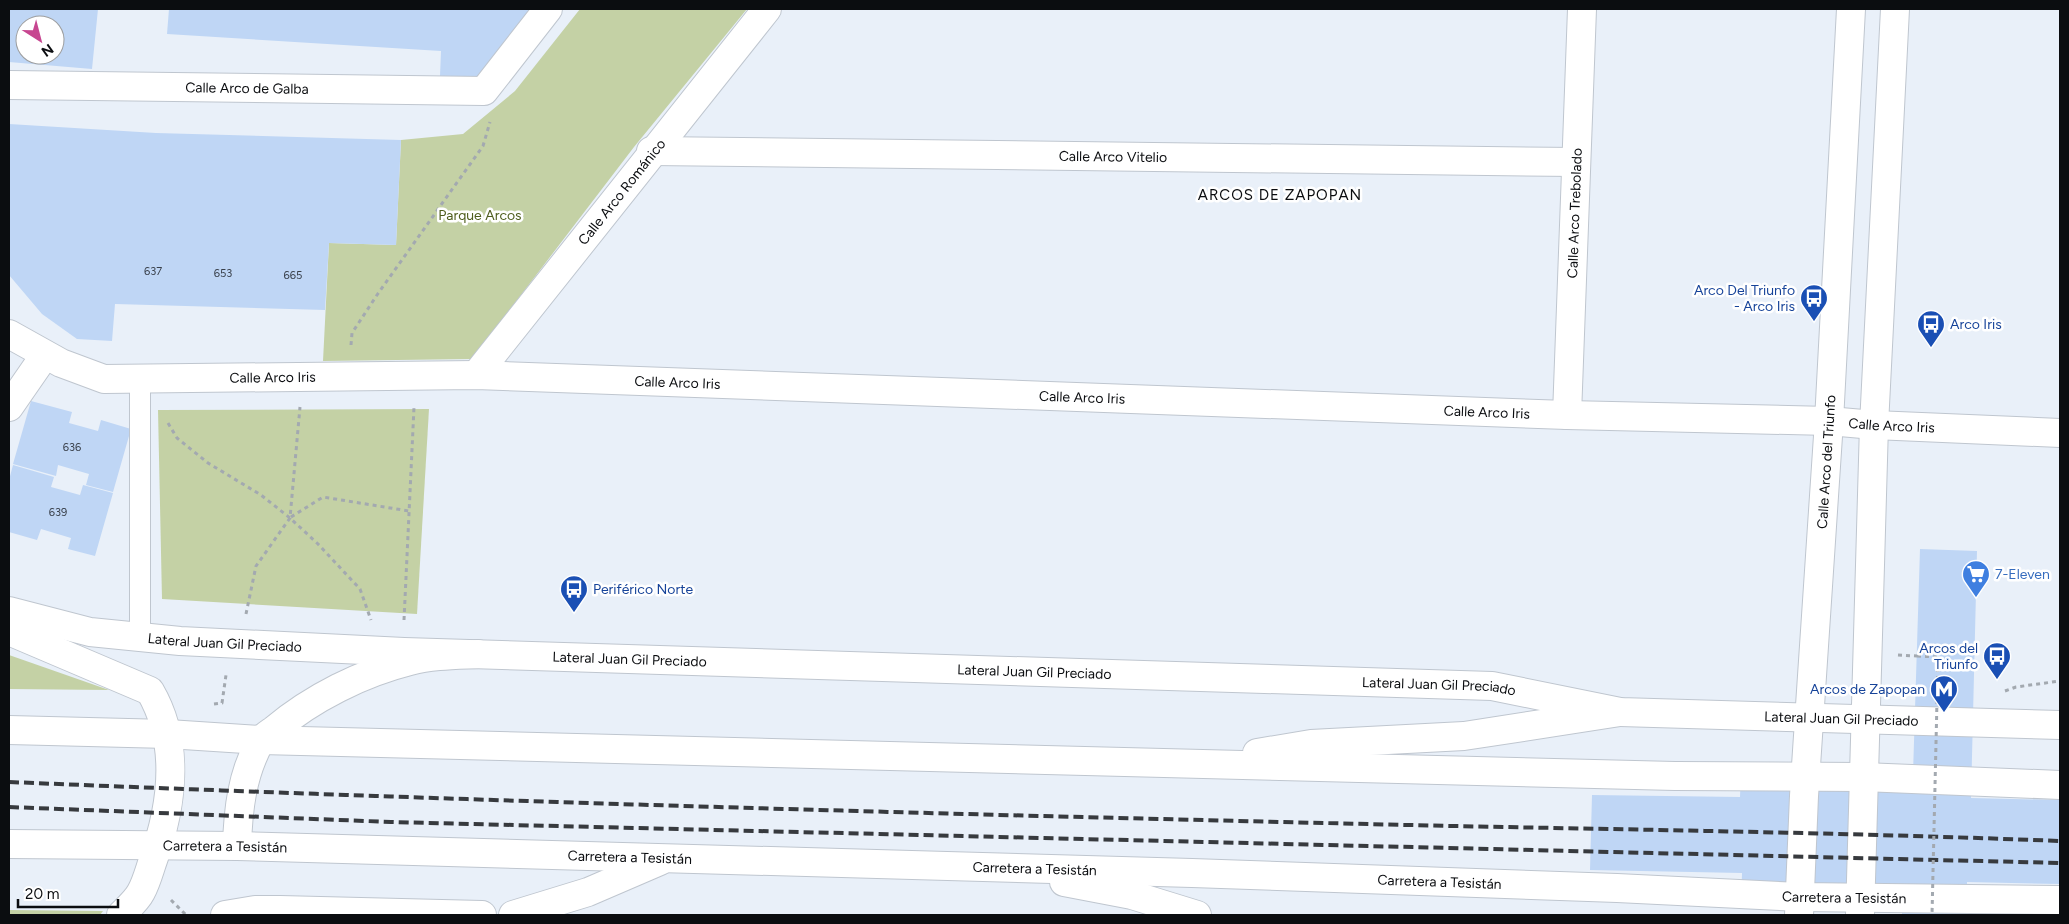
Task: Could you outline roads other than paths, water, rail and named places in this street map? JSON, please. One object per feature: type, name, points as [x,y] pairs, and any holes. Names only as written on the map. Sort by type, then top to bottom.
[{"type":"main road","name":"Calle Arco de Galba","points":[[9,85],[484,91],[548,9]]},
{"type":"main road","name":"Calle Arco Románico","points":[[476,375],[651,152],[767,9]]},
{"type":"main road","name":"Calle Arco Trebolado","points":[[1567,416],[1582,9]]},
{"type":"main road","name":"Calle Arco del Triunfo","points":[[1800,906],[1806,777],[1830,421],[1851,9]]},
{"type":"main road","points":[[1860,907],[1874,425],[1895,9]]},
{"type":"main road","name":"Calle Arco Vitelio","points":[[651,152],[1576,162]]},
{"type":"main road","name":"Calle Arco Iris","points":[[9,334],[61,364],[104,378],[476,375],[1567,416],[1830,421],[1874,425],[2060,433]]},
{"type":"main road","points":[[9,407],[45,355]]},
{"type":"main road","name":"Lateral Juan Gil Preciado","points":[[9,611],[90,632],[140,638],[478,654],[1492,686],[1620,712],[2060,725]]},
{"type":"main road","points":[[9,631],[150,691],[161,710],[168,734],[171,769],[168,808],[158,845],[141,892],[121,915]]},
{"type":"main road","points":[[237,846],[238,809],[249,767],[261,740],[290,716],[319,699],[380,670],[411,660],[443,655],[478,654]]},
{"type":"main road","points":[[1202,764],[1311,744],[1464,736],[1620,712]]},
{"type":"main road","points":[[9,730],[168,734],[261,740],[1202,764],[1863,777],[2060,785]]},
{"type":"main road","name":"Carretera a Tesistán","points":[[9,844],[237,846],[1588,887],[1800,906],[1860,907],[2060,900]]},
{"type":"main road","points":[[513,915],[588,892],[667,858]]},
{"type":"main road","points":[[999,868],[1132,895],[1197,915]]},
{"type":"main road","points":[[228,915],[255,910],[482,915]]},
{"type":"lane","points":[[140,378],[140,638]]},
{"type":"railway","points":[[9,782],[730,807],[2060,841]]},
{"type":"railway","points":[[9,807],[391,822],[2060,863]]},
{"type":"place","name":"Arco Del Triunfo - Arco Iris","points":[[1814,322]]},
{"type":"place","name":"Arco Iris","points":[[1931,348]]},
{"type":"place","name":"7-Eleven","points":[[1976,598]]},
{"type":"place","name":"Periférico Norte","points":[[574,613]]},
{"type":"place","name":"Arcos del Triunfo","points":[[1997,680]]},
{"type":"place","name":"Arcos de Zapopan","points":[[1944,713]]},
{"type":"district","name":"ARCOS DE ZAPOPAN","points":[[1280,195]]},
{"type":"park label","name":"Parque Arcos","points":[[480,215]]}]
